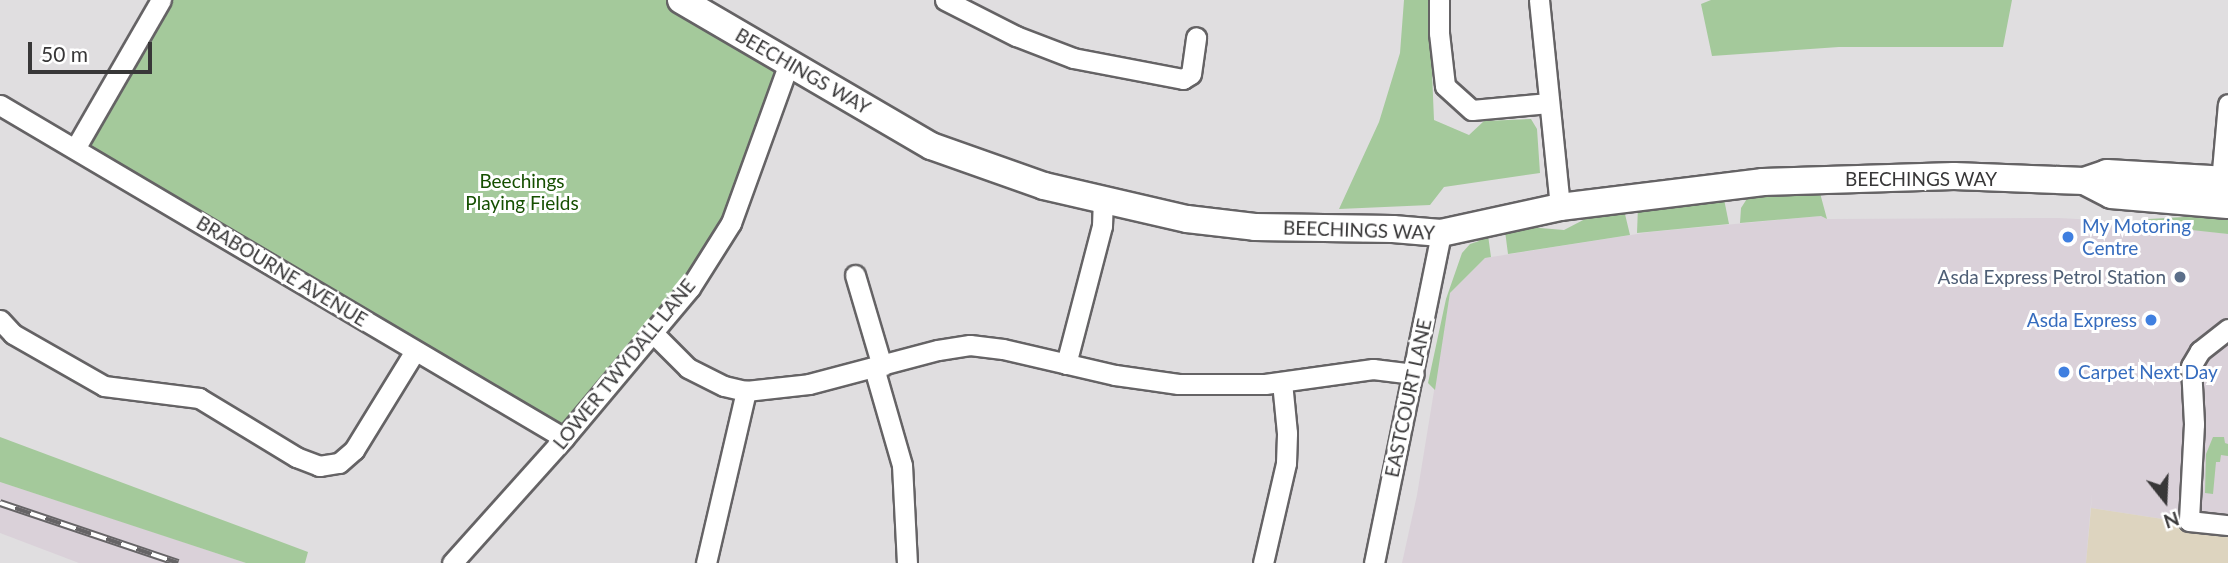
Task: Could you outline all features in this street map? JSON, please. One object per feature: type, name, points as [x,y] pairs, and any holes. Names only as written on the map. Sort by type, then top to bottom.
[{"type":"street","points":[[76,147],[161,0]]},
{"type":"street","name":"BEECHINGS WAY","points":[[681,0],[931,146],[995,171],[1103,201],[1187,219],[1255,227],[1393,229],[1441,233],[1560,207],[1763,182],[1954,176],[2084,181],[2111,195],[2224,192]]},
{"type":"street","points":[[945,0],[1016,36],[1073,58],[1183,79],[1191,74],[1196,37]]},
{"type":"street","points":[[1439,0],[1439,33],[1445,86],[1472,110],[1549,103]]},
{"type":"street","points":[[1539,0],[1560,207]]},
{"type":"street","name":"LOWER TWYDALL LANE","points":[[452,563],[564,438],[690,288],[731,223],[789,63]]},
{"type":"street","name":"BRABOURNE AVENUE","points":[[0,104],[564,438]]},
{"type":"street","points":[[2224,192],[2228,104]]},
{"type":"street","points":[[1066,364],[1102,226],[1103,201]]},
{"type":"street","name":"EASTCOURT LANE","points":[[1374,563],[1441,233]]},
{"type":"street","points":[[855,275],[902,465],[908,563]]},
{"type":"street","points":[[0,320],[13,334],[104,386],[199,398],[296,457],[319,466],[339,463],[354,450],[415,351]]},
{"type":"street","points":[[2228,329],[2200,351],[2190,366],[2194,424],[2189,521],[2228,525]]},
{"type":"street","points":[[653,333],[688,368],[724,386],[746,391],[809,384],[950,347],[977,345],[1115,375],[1178,384],[1282,382],[1370,370],[1414,374]]},
{"type":"street","points":[[1263,563],[1286,463],[1287,433],[1282,382]]},
{"type":"street","points":[[706,563],[746,391]]},
{"type":"shaded area","points":[[1821,216],[1827,219],[2059,218],[2132,222],[2228,234],[2228,529],[2091,508],[2092,492],[2086,563],[1402,563],[1417,495],[1450,293],[1485,258],[1650,232]]},
{"type":"shaded area","points":[[0,482],[246,563],[79,563],[0,533]]},
{"type":"shaded area","points":[[2091,508],[2228,529],[2228,563],[2086,563]]},
{"type":"green space","name":"Beechings Playing Fields","points":[[161,0],[681,0],[789,63],[731,223],[564,438],[76,147]]},
{"type":"green space","points":[[1404,0],[1429,0],[1434,120],[1469,135],[1484,121],[1531,119],[1537,129],[1540,173],[1444,187],[1430,205],[1339,209],[1379,122],[1400,53]]},
{"type":"green space","points":[[1711,0],[2012,0],[2003,47],[1839,47],[1712,56],[1701,4]]},
{"type":"green space","points":[[1752,191],[1820,193],[1827,219],[1821,216],[1740,223],[1741,208]]},
{"type":"green space","points":[[1724,199],[1729,224],[1637,233],[1638,206]]},
{"type":"green space","points":[[1624,210],[1630,235],[1508,254],[1505,231],[1528,227],[1564,230],[1589,217]]},
{"type":"green space","points":[[2228,217],[2228,234],[2137,224],[2149,219]]},
{"type":"green space","points":[[1488,235],[1491,257],[1485,258],[1450,293],[1435,390],[1428,383],[1446,299],[1462,253],[1470,244],[1479,241],[1478,237]]},
{"type":"green space","points":[[0,437],[308,552],[305,563],[246,563],[0,482]]},
{"type":"green space","points":[[2213,437],[2224,437],[2225,443],[2228,444],[2228,456],[2221,455],[2220,462],[2216,462],[2213,494],[2205,493],[2206,454]]},
{"type":"railway","points":[[0,503],[178,563]]},
{"type":"place","name":"My Motoring Centre","points":[[2068,237]]},
{"type":"place","name":"Asda Express Petrol Station","points":[[2180,277]]},
{"type":"place","name":"Asda Express","points":[[2151,320]]},
{"type":"place","name":"Carpet Next Day","points":[[2064,372]]}]
